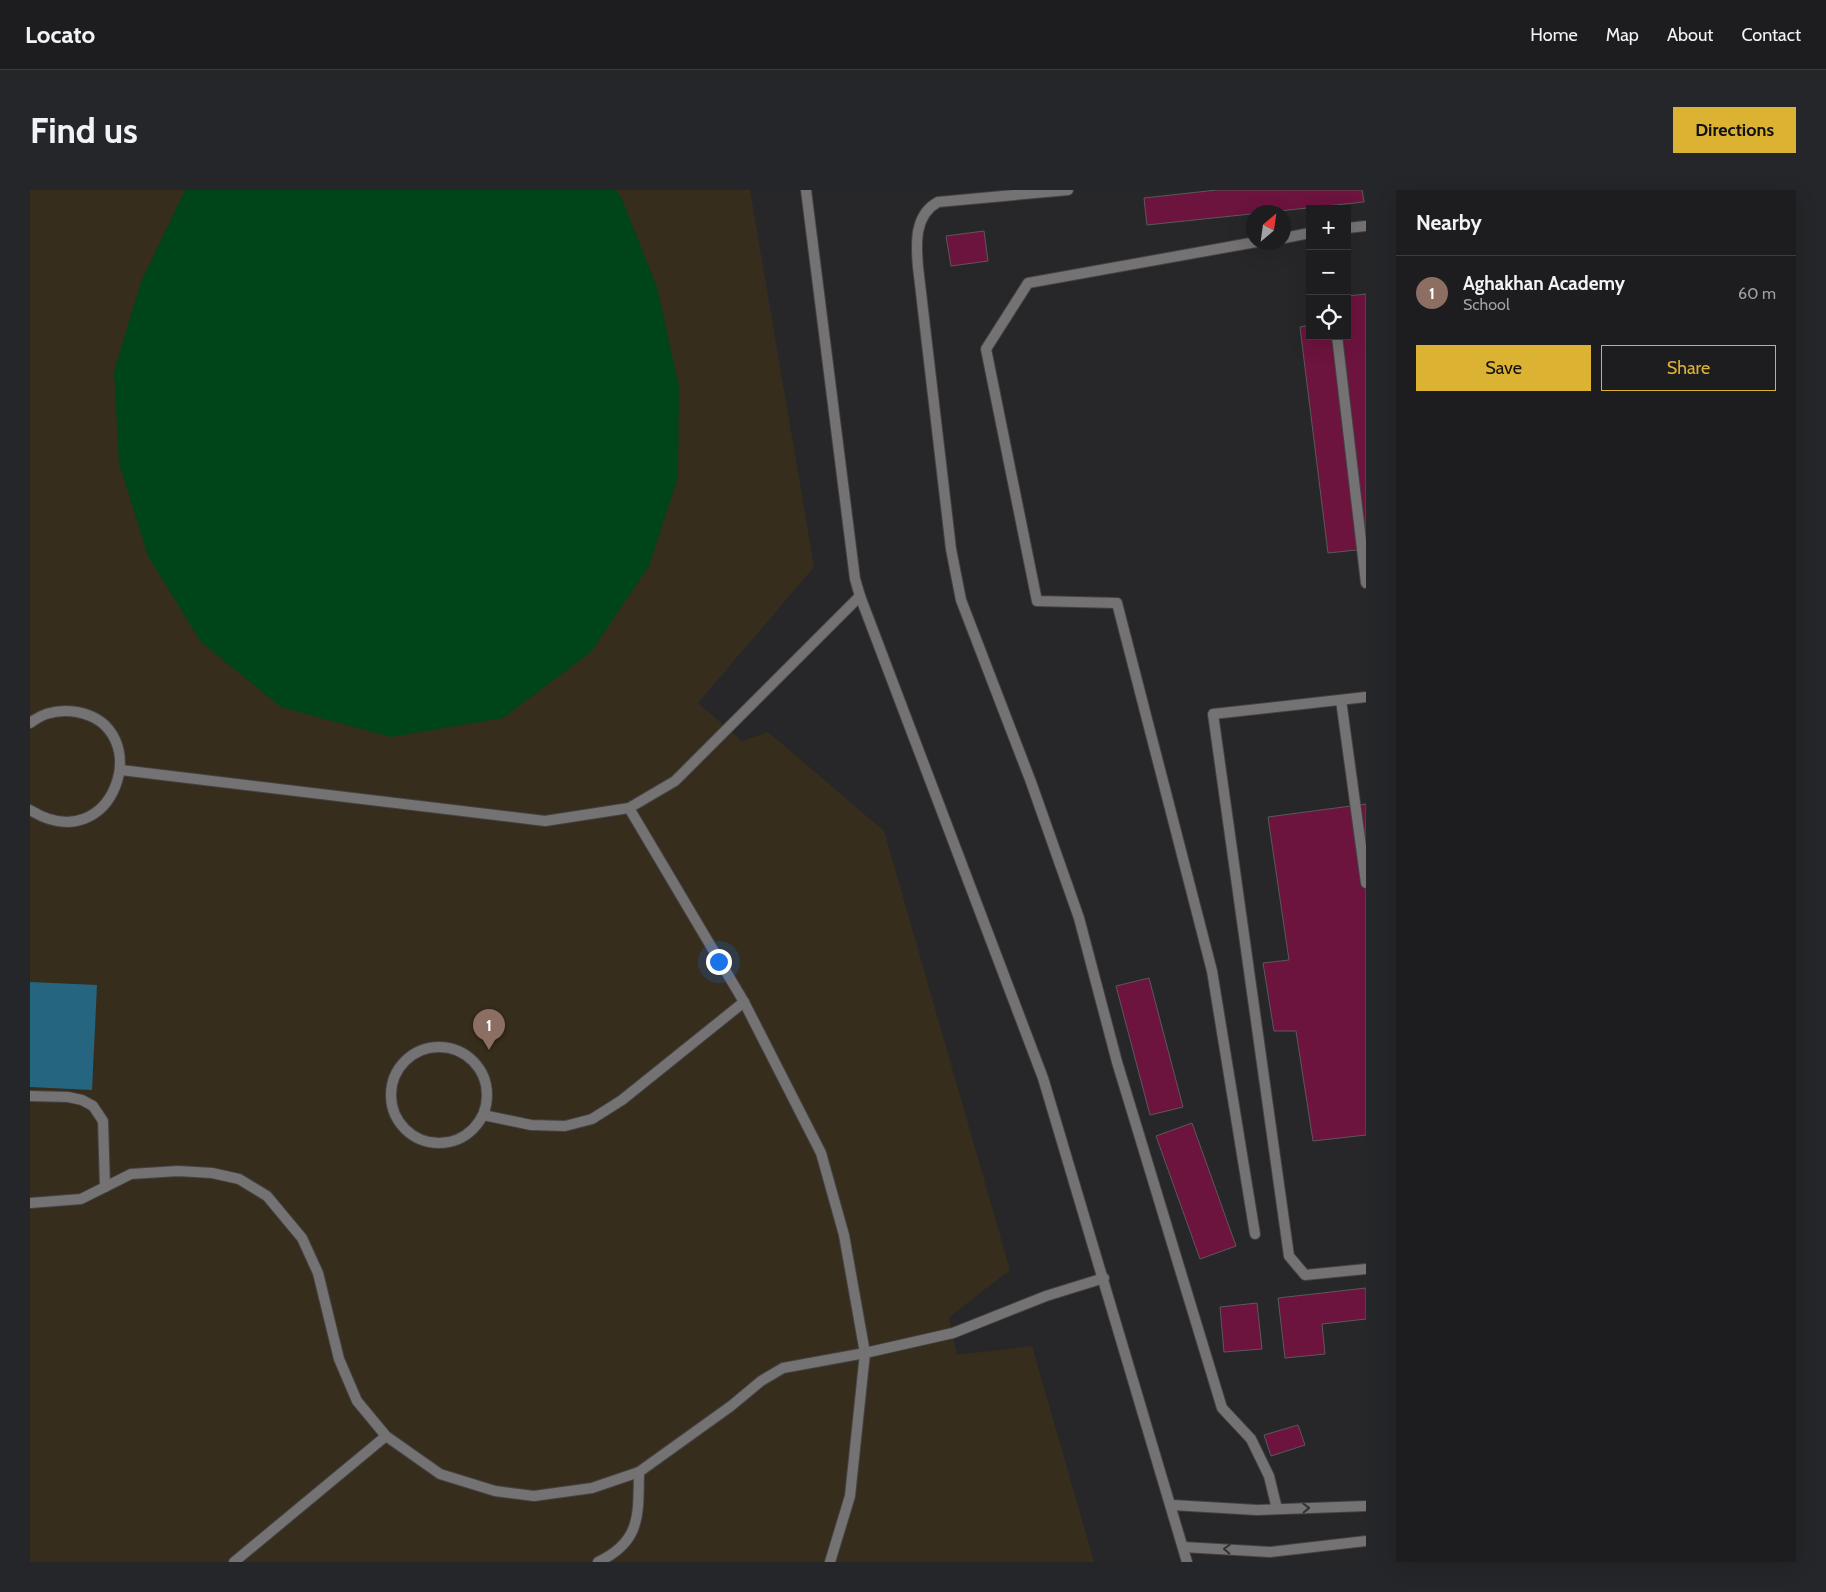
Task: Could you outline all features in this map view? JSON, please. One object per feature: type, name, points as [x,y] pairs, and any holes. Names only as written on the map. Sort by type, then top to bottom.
[{"type":"street","points":[[806,190],[856,579],[860,596],[1043,1078],[1172,1505],[1187,1562]]},
{"type":"street","points":[[1068,190],[938,202],[928,208],[921,220],[917,236],[918,267],[951,549],[961,600],[1079,918],[1117,1062],[1222,1408],[1251,1439],[1269,1476],[1277,1509]]},
{"type":"street","points":[[1351,228],[1366,226]]},
{"type":"street","points":[[1291,237],[1306,234]]},
{"type":"street","points":[[1246,244],[1028,283],[986,349],[1036,601],[1116,603],[1212,971],[1255,1234]]},
{"type":"street","points":[[1337,340],[1366,583]]},
{"type":"street","points":[[121,770],[545,821],[629,808],[675,781],[860,596]]},
{"type":"street","points":[[1366,697],[1214,714],[1289,1256],[1305,1276],[1366,1269]]},
{"type":"street","points":[[1341,700],[1366,883]]},
{"type":"street","points":[[30,723],[50,712],[65,710],[80,712],[94,718],[106,728],[115,741],[121,770],[118,785],[110,799],[100,810],[87,817],[72,822],[57,822],[42,817],[30,810]]},
{"type":"street","points":[[629,808],[744,1002],[821,1153],[844,1235],[865,1353],[850,1496],[830,1562]]},
{"type":"street","points":[[483,1115],[531,1125],[565,1126],[592,1119],[622,1100],[744,1002]]},
{"type":"street","points":[[434,1046],[459,1051],[478,1067],[486,1082],[487,1099],[483,1115],[474,1129],[460,1139],[444,1143],[427,1142],[411,1135],[399,1123],[392,1108],[390,1091],[395,1075],[404,1061],[418,1051],[434,1046]]},
{"type":"street","points":[[30,1096],[68,1097],[82,1100],[94,1106],[103,1121],[105,1187]]},
{"type":"street","points":[[30,1203],[81,1199],[131,1174],[178,1171],[212,1173],[239,1179],[267,1196],[302,1238],[318,1272],[339,1359],[357,1401],[386,1436],[440,1474],[494,1491],[534,1496],[592,1488],[639,1472],[731,1406],[761,1381],[783,1368],[865,1353],[953,1333],[1046,1296],[1104,1278]]},
{"type":"street","points":[[234,1562],[386,1436]]},
{"type":"street","points":[[598,1562],[620,1550],[631,1536],[638,1520],[639,1472]]},
{"type":"street","points":[[1172,1505],[1257,1510],[1366,1506]]},
{"type":"street","points":[[1183,1547],[1270,1552],[1366,1541]]},
{"type":"shaded area","points":[[30,190],[750,190],[814,567],[698,703],[742,741],[768,732],[884,831],[1010,1270],[949,1317],[957,1355],[1032,1346],[1094,1562],[30,1562]]},
{"type":"green space","points":[[185,190],[615,190],[621,197],[657,287],[679,387],[678,477],[649,566],[591,652],[503,718],[391,737],[281,707],[201,642],[148,556],[119,463],[114,371],[141,282]]},
{"type":"water","points":[[30,982],[97,985],[92,1090],[30,1087]]},
{"type":"building","points":[[1217,190],[1362,190],[1364,202],[1336,205],[1306,205],[1306,208],[1291,210],[1291,205],[1246,205],[1246,215],[1147,225],[1144,198]]},
{"type":"building","points":[[984,231],[988,261],[951,266],[946,236]]},
{"type":"building","points":[[1366,294],[1366,549],[1328,553],[1300,327],[1306,326],[1306,340],[1351,340],[1351,296]]},
{"type":"building","points":[[1366,804],[1366,1135],[1313,1141],[1296,1031],[1274,1031],[1263,963],[1289,960],[1268,817]]},
{"type":"building","points":[[1149,978],[1183,1107],[1150,1115],[1116,986]]},
{"type":"building","points":[[1192,1123],[1236,1246],[1200,1259],[1156,1136]]},
{"type":"building","points":[[1366,1288],[1366,1319],[1322,1324],[1325,1354],[1285,1358],[1278,1298]]},
{"type":"building","points":[[1257,1303],[1262,1349],[1224,1352],[1220,1307]]},
{"type":"building","points":[[1298,1425],[1305,1445],[1271,1456],[1264,1435]]},
{"type":"place","name":"Aghakhan Academy","points":[[489,1050]]}]
